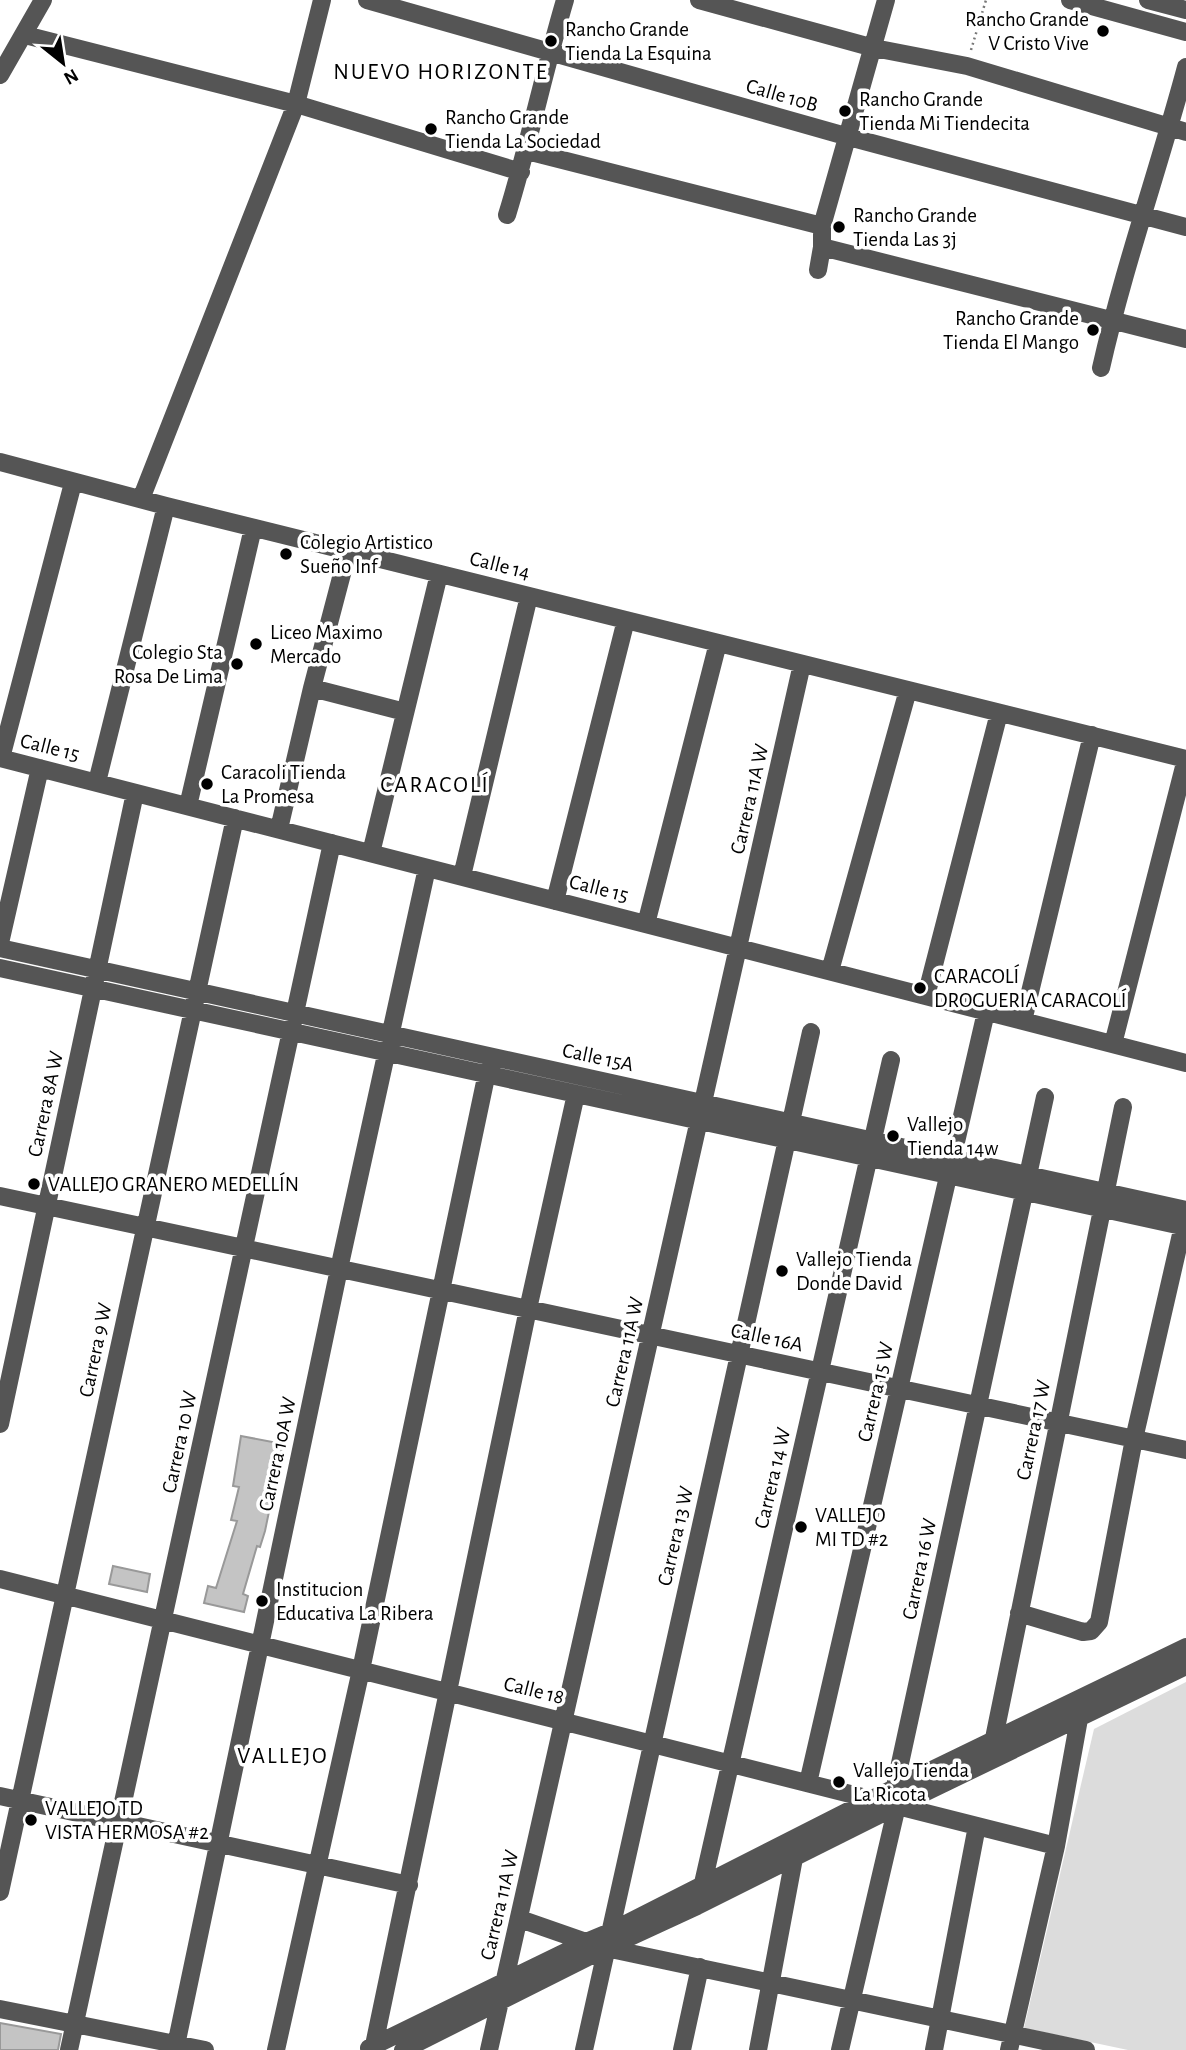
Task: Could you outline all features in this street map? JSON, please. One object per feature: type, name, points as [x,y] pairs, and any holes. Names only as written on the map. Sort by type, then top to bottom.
[{"type":"street","points":[[0,75],[25,36],[43,0]]},
{"type":"street","points":[[141,499],[296,104],[322,0]]},
{"type":"street","name":"Calle 10B","points":[[367,0],[849,137],[1186,228]]},
{"type":"street","points":[[507,215],[527,151],[565,0]]},
{"type":"street","points":[[699,0],[874,48],[967,66],[1178,129]]},
{"type":"street","points":[[818,270],[822,226],[886,0]]},
{"type":"street","points":[[1070,0],[1186,32]]},
{"type":"street","points":[[1148,0],[1186,10]]},
{"type":"street","points":[[25,36],[296,104],[521,172]]},
{"type":"street","points":[[1101,368],[1141,215],[1178,129],[1186,67]]},
{"type":"street","points":[[527,151],[822,226]]},
{"type":"street","points":[[822,247],[1112,318],[1186,339]]},
{"type":"street","name":"Calle 14","points":[[0,463],[1186,759]]},
{"type":"street","points":[[0,758],[73,483]]},
{"type":"street","points":[[97,782],[166,506]]},
{"type":"street","points":[[188,806],[253,528]]},
{"type":"street","points":[[279,830],[348,551]]},
{"type":"street","points":[[371,853],[439,574]]},
{"type":"street","points":[[461,876],[529,596]]},
{"type":"street","points":[[555,901],[626,620]]},
{"type":"street","points":[[646,924],[718,643]]},
{"type":"street","name":"Carrera 11A W","points":[[489,2050],[802,664]]},
{"type":"street","points":[[312,688],[405,712]]},
{"type":"street","points":[[831,971],[908,690]]},
{"type":"street","points":[[926,996],[999,713]]},
{"type":"street","points":[[1023,1021],[1092,736]]},
{"type":"street","name":"Calle 15","points":[[0,758],[1186,1063]]},
{"type":"street","points":[[1113,1044],[1186,759]]},
{"type":"street","points":[[0,946],[40,768]]},
{"type":"street","name":"Carrera 8A W","points":[[0,1424],[5,1374],[47,1206],[135,793]]},
{"type":"street","name":"Carrera 9 W","points":[[0,1892],[235,818]]},
{"type":"street","name":"Carrera 10 W","points":[[69,2050],[332,843]]},
{"type":"street","name":"Carrera 10A W","points":[[175,2047],[339,1269],[427,867]]},
{"type":"street","name":"Calle 15A","points":[[0,946],[97,970],[490,1056],[598,1089],[1185,1219]]},
{"type":"street","name":"Calle 15A","points":[[0,968],[576,1094],[598,1089]]},
{"type":"street","name":"Carrera 15 W","points":[[808,1783],[986,1012]]},
{"type":"street","name":"Carrera 13 W","points":[[584,2050],[811,1032]]},
{"type":"street","points":[[276,2050],[442,1291],[490,1056]]},
{"type":"street","name":"Carrera 14 W","points":[[697,1906],[891,1060]]},
{"type":"street","points":[[371,2048],[410,1885],[528,1309],[576,1094]]},
{"type":"street","name":"Carrera 16 W","points":[[840,2050],[1045,1097]]},
{"type":"street","name":"Carrera 17 W","points":[[989,1763],[1123,1107]]},
{"type":"street","name":"Calle 16A","points":[[0,1196],[1186,1450]]},
{"type":"street","points":[[1019,1613],[1083,1632],[1091,1631],[1099,1622],[1134,1439],[1185,1219]]},
{"type":"street","name":"Calle 18","points":[[0,1579],[872,1800]]},
{"type":"street","points":[[402,2050],[499,2003],[703,1885],[793,1849],[895,1798],[993,1742],[1186,1647]]},
{"type":"street","points":[[520,1919],[586,1941],[608,1940],[697,1906],[872,1800],[895,1798],[989,1763],[1186,1667]]},
{"type":"street","points":[[1011,2042],[1056,1846],[1079,1719],[1078,1700]]},
{"type":"street","points":[[0,1796],[410,1885]]},
{"type":"street","points":[[895,1798],[977,1826],[1056,1846]]},
{"type":"street","points":[[934,2050],[977,1826]]},
{"type":"street","points":[[758,2050],[772,1983],[793,1849]]},
{"type":"street","points":[[608,1940],[700,1967],[941,2019],[1011,2042],[1086,2050]]},
{"type":"street","points":[[371,2048],[586,1941]]},
{"type":"street","points":[[682,2050],[700,1967]]},
{"type":"street","points":[[0,2009],[175,2047],[205,2050]]},
{"type":"path","points":[[967,66],[986,0]]},
{"type":"shaded area","points":[[1186,1682],[1186,2050],[1128,2050],[1024,2028],[1094,1729]]},
{"type":"building","points":[[241,1436],[283,1444],[265,1531],[260,1547],[257,1546],[243,1594],[248,1596],[244,1612],[204,1603],[208,1586],[216,1588],[237,1521],[231,1520],[239,1487],[233,1486]]},
{"type":"building","points":[[113,1566],[150,1574],[147,1592],[109,1584]]},
{"type":"building","points":[[0,2023],[61,2034],[58,2050],[0,2050]]},
{"type":"place","name":"Rancho Grande V Cristo Vive","points":[[1103,31]]},
{"type":"place","name":"Rancho Grande Tienda La Esquina","points":[[551,41]]},
{"type":"place","name":"Rancho Grande Tienda Mi Tiendecita","points":[[845,111]]},
{"type":"place","name":"Rancho Grande Tienda La Sociedad","points":[[431,129]]},
{"type":"place","name":"Rancho Grande Tienda Las 3j","points":[[839,227]]},
{"type":"place","name":"Rancho Grande Tienda El Mango","points":[[1093,330]]},
{"type":"place","name":"Colegio Artistico Sueño Inf","points":[[286,554]]},
{"type":"place","name":"Liceo Maximo Mercado","points":[[256,644]]},
{"type":"place","name":"Colegio Sta Rosa De Lima","points":[[237,664]]},
{"type":"place","name":"Caracoli Tienda La Promesa","points":[[207,784]]},
{"type":"place","name":"CARACOLÍ DROGUERIA CARACOLÍ","points":[[920,988]]},
{"type":"place","name":"Vallejo Tienda 14w","points":[[893,1136]]},
{"type":"place","name":"VALLEJO GRANERO MEDELLÍN","points":[[34,1184]]},
{"type":"place","name":"Vallejo Tienda Donde David","points":[[782,1271]]},
{"type":"place","name":"VALLEJO MI TD #2","points":[[801,1527]]},
{"type":"place","name":"Institucion Educativa La Ribera","points":[[262,1601]]},
{"type":"place","name":"Vallejo Tienda La Ricota","points":[[839,1782]]},
{"type":"place","name":"VALLEJO TD VISTA HERMOSA #2","points":[[31,1820]]},
{"type":"district","name":"NUEVO HORIZONTE","points":[[441,71]]},
{"type":"district","name":"CARACOLÍ","points":[[435,784]]},
{"type":"district","name":"VALLEJO","points":[[283,1755]]}]
